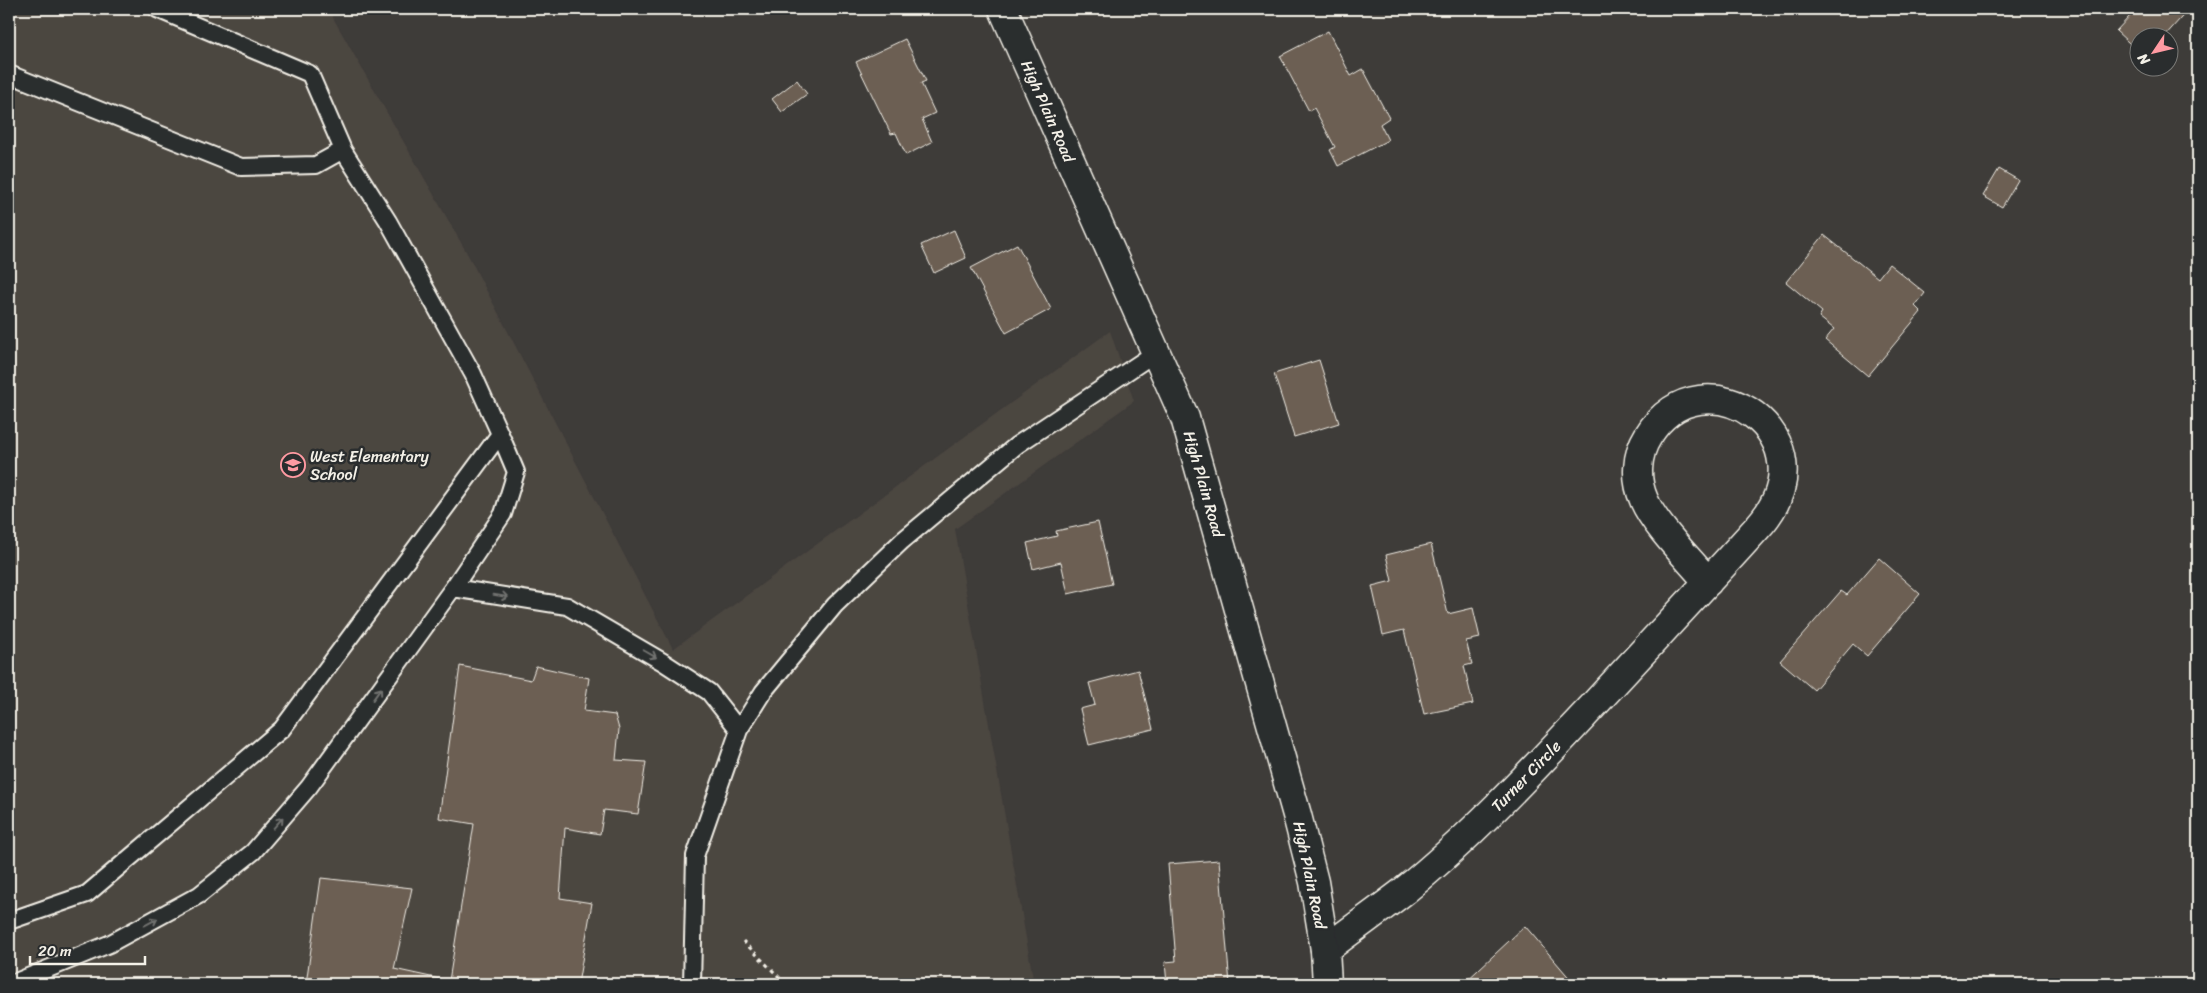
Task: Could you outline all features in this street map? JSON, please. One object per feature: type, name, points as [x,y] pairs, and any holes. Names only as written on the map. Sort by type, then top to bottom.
[{"type":"street","name":"High Plain Road","points":[[1003,9],[1154,353],[1185,418],[1297,815],[1314,882],[1325,950],[1327,984]]},
{"type":"street","name":"Turner Circle","points":[[1325,950],[1404,891],[1475,828],[1525,778],[1708,582],[1770,513],[1782,486],[1782,456],[1769,428],[1746,409],[1718,399],[1688,403],[1662,418],[1644,442],[1639,456],[1638,471],[1642,493],[1651,514],[1708,582]]},
{"type":"lane","points":[[11,984],[109,944],[187,902],[199,895],[253,852],[309,787],[452,588],[503,514],[516,472],[473,374],[388,221],[343,150],[310,74],[157,9]]},
{"type":"lane","points":[[9,74],[241,167],[316,165],[343,150]]},
{"type":"lane","points":[[692,984],[695,856],[739,730],[763,692],[835,606],[902,541],[1017,444],[1154,353]]},
{"type":"lane","points":[[9,921],[88,894],[282,729],[500,434]]},
{"type":"lane","points":[[452,588],[567,606],[663,662],[709,692],[739,730]]},
{"type":"path","points":[[743,941],[786,984]]},
{"type":"shaded area","name":"West Elementary School","points":[[9,9],[328,9],[468,255],[673,649],[1110,331],[1134,401],[955,529],[1034,984],[9,984]]},
{"type":"building","points":[[391,9],[405,9],[394,15]]},
{"type":"building","points":[[2121,9],[2189,9],[2172,28],[2130,28],[2130,44],[2116,31],[2130,16]]},
{"type":"building","points":[[1328,31],[1351,76],[1363,69],[1389,118],[1380,124],[1388,140],[1338,166],[1330,150],[1335,147],[1314,108],[1309,111],[1280,56]]},
{"type":"building","points":[[905,39],[926,81],[921,83],[935,113],[922,119],[932,142],[906,155],[896,133],[891,134],[856,62]]},
{"type":"building","points":[[797,80],[807,94],[782,112],[772,99]]},
{"type":"building","points":[[1999,169],[2018,180],[2002,207],[1983,196]]},
{"type":"building","points":[[954,230],[966,258],[934,273],[921,245]]},
{"type":"building","points":[[1824,235],[1878,278],[1889,264],[1925,293],[1915,306],[1921,312],[1868,376],[1825,340],[1834,329],[1819,317],[1822,312],[1786,282]]},
{"type":"building","points":[[1017,244],[1051,309],[1006,333],[971,268]]},
{"type":"building","points":[[1319,360],[1339,423],[1294,437],[1274,374]]},
{"type":"building","points":[[1098,522],[1112,584],[1068,594],[1061,562],[1033,569],[1027,543],[1057,536],[1056,531]]},
{"type":"building","points":[[1431,544],[1448,614],[1473,608],[1480,638],[1466,641],[1472,664],[1464,666],[1473,704],[1424,714],[1404,630],[1383,635],[1372,586],[1392,581],[1386,555]]},
{"type":"building","points":[[1879,558],[1920,594],[1867,656],[1853,644],[1814,690],[1780,661],[1841,591],[1847,595]]},
{"type":"building","points":[[460,666],[531,680],[536,666],[589,678],[584,711],[615,715],[619,729],[616,760],[646,762],[638,814],[604,810],[600,834],[565,828],[560,898],[592,903],[578,984],[306,984],[321,878],[412,888],[394,969],[449,981],[474,824],[439,818]]},
{"type":"building","points":[[1138,670],[1153,729],[1089,745],[1080,709],[1095,705],[1089,683]]},
{"type":"building","points":[[1219,860],[1230,984],[1167,984],[1165,962],[1176,961],[1168,864]]},
{"type":"building","points":[[1525,926],[1572,981],[1569,984],[1463,984]]},
{"type":"place","name":"West Elementary School","points":[[293,465]]}]
